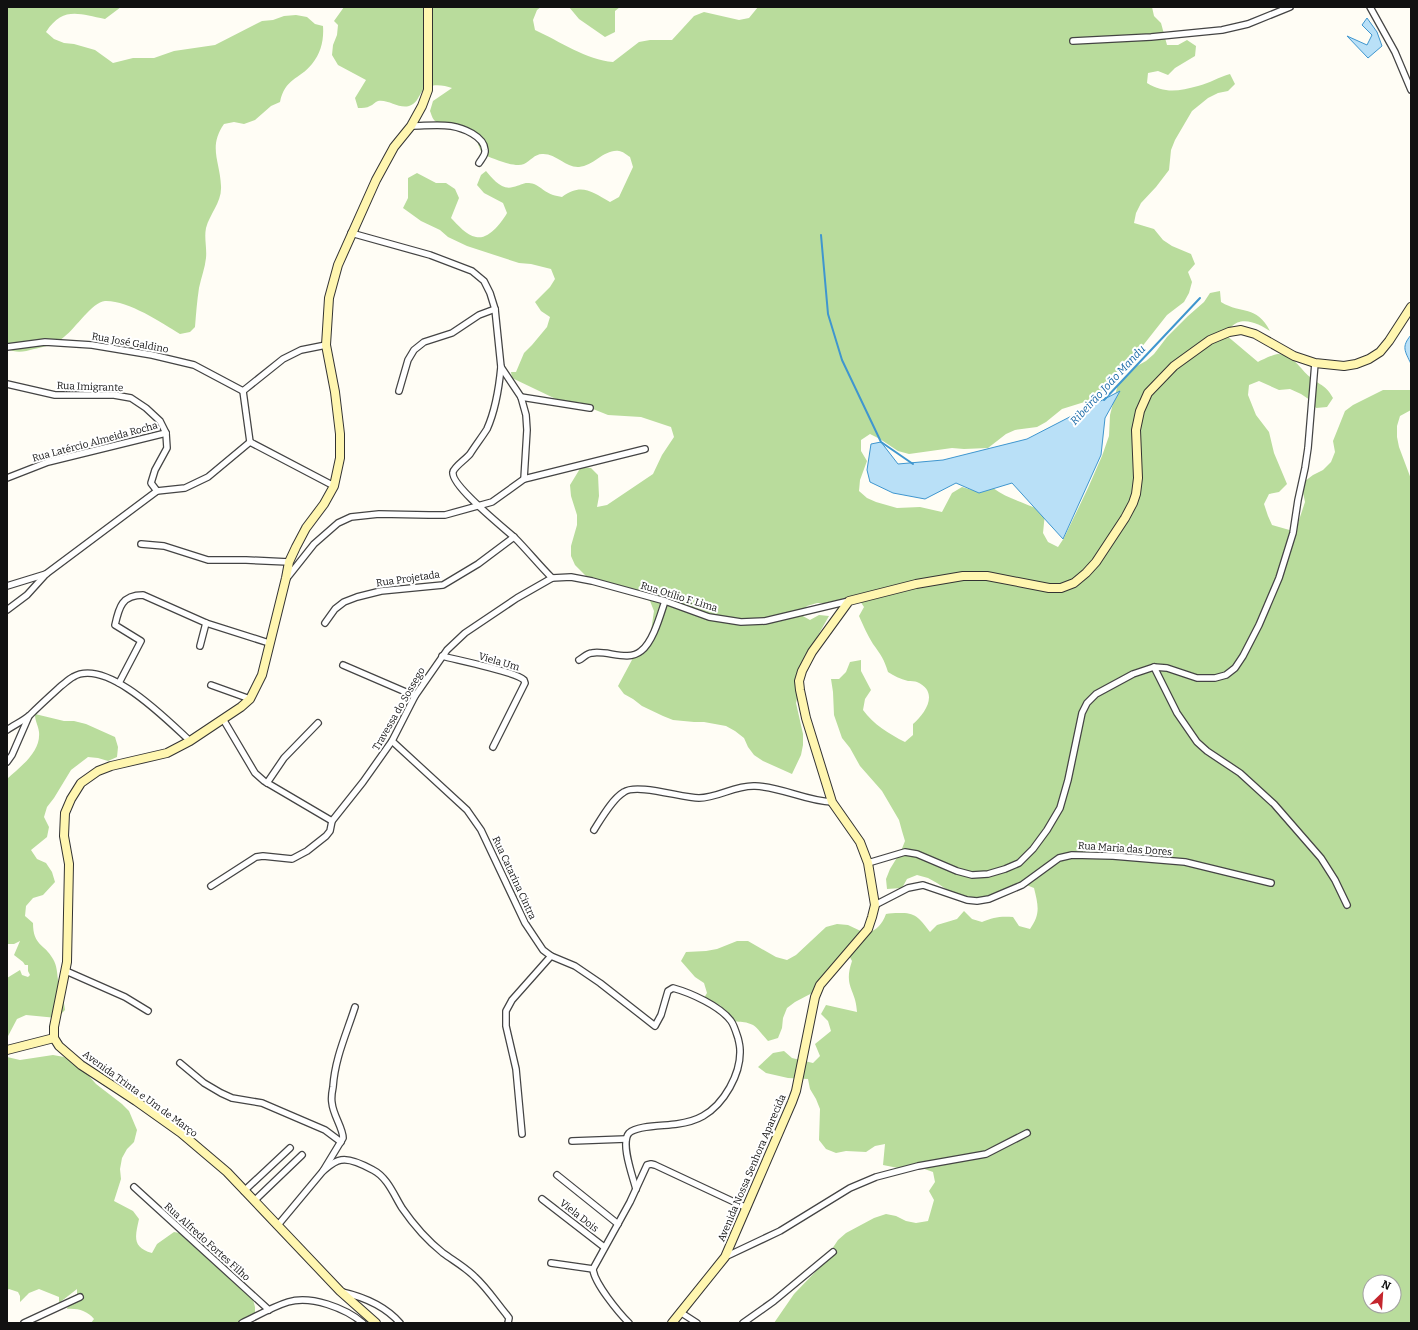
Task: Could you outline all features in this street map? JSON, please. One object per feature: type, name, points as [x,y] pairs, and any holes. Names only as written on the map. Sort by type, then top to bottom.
[{"type":"street","points":[[7,1050],[54,1038],[54,1027],[66,971],[69,864],[64,836],[65,813],[71,799],[81,783],[98,771],[111,766],[167,753],[190,741],[241,707],[250,699],[262,675],[289,562],[306,528],[324,504],[334,486],[340,458],[340,434],[335,392],[326,345],[328,298],[338,265],[351,233],[376,180],[394,147],[411,126],[422,106],[428,90],[428,7]]},
{"type":"street","points":[[1073,41],[1151,37],[1222,30],[1248,24],[1290,7]]},
{"type":"street","points":[[1370,7],[1395,52],[1411,90]]},
{"type":"street","points":[[411,126],[451,126],[477,137],[483,143],[485,150],[479,164]]},
{"type":"street","points":[[351,233],[430,256],[472,271],[484,281],[490,293],[494,309],[501,367],[499,389],[486,430],[466,460],[453,472],[457,482],[479,507],[514,537],[552,578]]},
{"type":"street","points":[[875,904],[868,863],[860,842],[832,802],[806,718],[799,681],[812,652],[849,601],[916,584],[963,576],[987,576],[1049,588],[1061,588],[1074,583],[1096,562],[1133,503],[1138,478],[1136,430],[1140,411],[1148,393],[1174,366],[1210,340],[1228,332],[1241,330],[1255,334],[1294,356],[1315,363],[1344,366],[1356,364],[1369,359],[1380,352],[1411,307]]},
{"type":"street","points":[[399,391],[408,360],[414,350],[424,342],[452,333],[479,315],[494,309]]},
{"type":"street","name":"Rua José Galdino","points":[[7,347],[45,342],[92,345],[152,355],[194,366],[243,391]]},
{"type":"street","points":[[250,442],[243,391],[283,359],[301,350],[326,345]]},
{"type":"street","points":[[868,863],[905,852],[917,854],[957,871],[972,875],[994,872],[1020,863],[1038,843],[1060,808],[1068,780],[1082,713],[1087,703],[1096,694],[1133,674],[1154,667],[1167,668],[1197,678],[1215,678],[1226,674],[1235,668],[1259,625],[1279,578],[1293,533],[1308,448],[1315,363]]},
{"type":"street","points":[[501,367],[521,397],[526,415],[527,430],[524,479]]},
{"type":"street","name":"Rua Imigrante","points":[[7,384],[55,395],[114,395],[131,398],[146,408],[160,421],[166,433]]},
{"type":"street","points":[[521,397],[590,408]]},
{"type":"street","points":[[157,491],[151,483],[155,470],[167,448],[166,433]]},
{"type":"street","name":"Rua Latércio Almeida Rocha","points":[[7,477],[48,462],[166,433]]},
{"type":"street","points":[[250,442],[334,486]]},
{"type":"street","points":[[7,610],[27,595],[46,574],[157,491],[185,488],[208,477],[250,442]]},
{"type":"street","points":[[286,578],[314,544],[338,523],[351,517],[380,514],[446,515],[479,507],[492,502],[524,479],[645,449]]},
{"type":"street","name":"Rua Projetada","points":[[325,623],[335,609],[344,602],[357,597],[381,591],[443,585],[478,564],[514,537]]},
{"type":"street","points":[[141,544],[164,546],[208,560],[289,562]]},
{"type":"street","points":[[7,586],[46,574]]},
{"type":"street","name":"Rua Otílio F. Lima","points":[[552,578],[571,577],[592,580],[665,601],[709,617],[741,622],[765,621],[849,601]]},
{"type":"street","name":"Travessa do Sossego","points":[[211,886],[256,857],[294,858],[307,851],[326,836],[330,831],[332,822],[392,741],[415,696],[447,650],[466,633],[517,598],[552,578]]},
{"type":"street","points":[[119,682],[141,641],[115,625],[119,607],[127,599],[135,595],[143,595],[206,623],[269,643]]},
{"type":"street","points":[[579,660],[592,653],[625,656],[634,655],[641,652],[658,623],[665,601]]},
{"type":"street","points":[[200,646],[206,623]]},
{"type":"street","name":"Viela Um","points":[[442,656],[518,676],[524,680],[525,683],[493,747]]},
{"type":"street","points":[[343,665],[415,696]]},
{"type":"street","points":[[1154,667],[1177,712],[1197,742],[1207,752],[1240,773],[1274,804],[1321,858],[1335,880],[1347,906]]},
{"type":"street","points":[[7,730],[29,716],[37,707],[74,676],[86,673],[100,674],[119,682],[146,702],[190,741]]},
{"type":"street","points":[[211,684],[250,699]]},
{"type":"street","points":[[7,762],[12,755],[29,716]]},
{"type":"street","points":[[223,719],[255,773],[267,783],[332,822]]},
{"type":"street","points":[[267,783],[284,758],[318,723]]},
{"type":"street","name":"Rua Catarina Cintra","points":[[392,741],[467,810],[481,830],[525,923],[543,950],[551,956],[575,966],[600,983],[655,1026],[661,1015],[668,991],[673,988],[701,1000],[723,1013],[732,1022],[740,1049],[739,1061],[733,1082],[721,1102],[702,1116],[678,1124],[638,1128],[630,1132],[626,1139]]},
{"type":"street","points":[[594,830],[614,801],[624,791],[632,789],[698,798],[711,797],[737,788],[754,786],[782,790],[821,801],[832,802]]},
{"type":"street","name":"Rua Maria das Dores","points":[[875,904],[908,888],[922,885],[963,899],[977,901],[989,899],[1022,885],[1059,858],[1072,855],[1113,856],[1185,862],[1271,883]]},
{"type":"street","name":"Avenida Nossa Senhora Aparecida","points":[[672,1323],[725,1257],[796,1091],[815,997],[820,985],[868,929],[875,904]]},
{"type":"street","points":[[522,1134],[516,1069],[506,1026],[506,1011],[512,1000],[551,956]]},
{"type":"street","points":[[66,971],[125,996],[148,1010]]},
{"type":"street","points":[[278,1226],[323,1171],[343,1138],[343,1133],[336,1119],[332,1103],[333,1082],[336,1061],[356,1007]]},
{"type":"street","name":"Avenida Trinta e Um de Março","points":[[54,1038],[59,1046],[81,1065],[182,1133],[226,1172],[340,1291],[376,1323]]},
{"type":"street","points":[[180,1063],[204,1083],[221,1093],[232,1098],[262,1103],[325,1130],[341,1142]]},
{"type":"street","points":[[725,1257],[780,1231],[850,1188],[876,1177],[918,1166],[986,1154],[1027,1133]]},
{"type":"street","points":[[572,1141],[626,1139],[627,1155],[636,1189]]},
{"type":"street","points":[[244,1191],[290,1148]]},
{"type":"street","points":[[254,1201],[302,1155]]},
{"type":"street","points":[[323,1171],[335,1162],[342,1160],[360,1164],[374,1170],[387,1182],[403,1209],[428,1240],[443,1254],[476,1277],[509,1318],[509,1323]]},
{"type":"street","points":[[629,1323],[602,1290],[593,1275],[593,1269],[618,1224],[645,1168],[651,1164],[662,1168],[747,1208]]},
{"type":"street","points":[[557,1175],[618,1224]]},
{"type":"street","name":"Rua Alfredo Fortes Filho","points":[[134,1187],[268,1310]]},
{"type":"street","name":"Viela Dois","points":[[542,1199],[604,1247]]},
{"type":"street","points":[[743,1323],[774,1301],[833,1252]]},
{"type":"street","points":[[551,1264],[593,1269]]},
{"type":"street","points":[[340,1291],[358,1296],[381,1307],[400,1323]]},
{"type":"street","points":[[24,1323],[80,1297]]},
{"type":"street","points":[[242,1323],[288,1302],[306,1300],[332,1306],[355,1316],[363,1323]]},
{"type":"street","points":[[680,1312],[697,1323]]},
{"type":"green space","points":[[7,7],[121,7],[105,19],[79,14],[65,15],[52,24],[46,32],[54,39],[64,43],[74,44],[95,50],[113,63],[133,58],[154,58],[174,51],[215,45],[262,21],[273,20],[284,16],[296,15],[307,17],[315,24],[323,26],[323,36],[318,55],[307,69],[285,88],[280,102],[271,106],[255,120],[244,124],[234,122],[224,124],[219,132],[216,154],[221,192],[206,228],[206,254],[199,288],[195,327],[190,332],[180,334],[154,318],[133,308],[123,304],[105,301],[100,302],[89,310],[69,333],[57,342],[46,346],[17,352],[7,349]]},
{"type":"green space","points":[[344,7],[541,7],[537,10],[533,20],[535,30],[583,54],[603,61],[613,62],[639,42],[650,40],[672,40],[694,16],[704,12],[739,20],[749,18],[758,7],[1152,7],[1154,16],[1161,23],[1167,45],[1178,45],[1187,40],[1196,46],[1195,56],[1175,68],[1168,75],[1158,71],[1148,73],[1147,83],[1160,89],[1178,90],[1202,85],[1230,74],[1235,84],[1228,91],[1218,93],[1208,98],[1192,111],[1175,140],[1171,150],[1169,170],[1141,203],[1136,213],[1134,223],[1154,229],[1163,240],[1172,246],[1191,254],[1195,264],[1188,272],[1192,282],[1189,293],[1184,302],[1167,315],[1141,348],[1124,362],[1117,372],[1112,374],[1101,392],[1094,399],[1062,409],[1046,422],[1037,427],[1015,430],[1006,434],[988,448],[952,448],[909,454],[898,451],[870,434],[861,440],[861,451],[867,461],[860,480],[859,491],[867,498],[897,508],[920,507],[942,512],[952,493],[962,487],[972,490],[993,488],[1005,496],[1045,513],[1043,533],[1048,542],[1058,547],[1064,538],[1102,456],[1109,436],[1110,415],[1118,384],[1137,366],[1154,354],[1167,337],[1204,302],[1210,293],[1220,291],[1221,302],[1229,306],[1254,313],[1265,323],[1270,331],[1256,323],[1246,321],[1235,323],[1226,335],[1258,362],[1276,354],[1288,356],[1296,362],[1306,374],[1326,388],[1333,398],[1327,407],[1316,408],[1310,400],[1290,389],[1279,390],[1259,381],[1249,385],[1248,395],[1256,415],[1269,432],[1274,453],[1287,484],[1279,492],[1269,494],[1264,504],[1272,525],[1293,531],[1298,523],[1305,502],[1303,492],[1305,481],[1323,470],[1331,462],[1335,452],[1333,441],[1345,411],[1353,405],[1383,390],[1411,390],[1411,410],[1400,416],[1397,426],[1397,437],[1399,447],[1411,479],[1411,1323],[774,1323],[794,1294],[820,1267],[838,1240],[846,1233],[874,1218],[886,1214],[916,1223],[928,1221],[934,1200],[929,1191],[935,1182],[933,1172],[913,1165],[903,1169],[883,1165],[885,1144],[875,1146],[866,1152],[846,1151],[836,1153],[826,1149],[819,1140],[820,1109],[810,1089],[808,1079],[788,1078],[766,1073],[758,1067],[773,1053],[784,1051],[792,1058],[813,1063],[820,1056],[815,1044],[831,1031],[828,1021],[821,1014],[826,1005],[857,1012],[855,998],[849,982],[852,961],[847,952],[814,992],[787,1008],[778,1038],[768,1041],[753,1025],[743,1022],[734,1022],[728,1018],[721,1006],[704,998],[707,993],[704,983],[695,977],[681,961],[686,952],[706,951],[717,949],[737,941],[748,941],[776,957],[787,960],[796,955],[826,927],[837,924],[848,925],[867,934],[879,926],[886,914],[892,913],[914,915],[930,932],[937,925],[957,919],[964,911],[972,919],[982,922],[997,917],[1013,917],[1019,926],[1030,929],[1036,919],[1038,909],[1034,888],[1024,884],[986,901],[955,895],[928,878],[917,875],[907,879],[902,888],[887,889],[886,879],[905,841],[899,820],[882,791],[860,766],[850,748],[842,738],[834,715],[831,679],[839,679],[846,672],[850,662],[861,660],[861,671],[871,690],[865,699],[863,710],[882,728],[905,742],[913,735],[913,724],[926,709],[929,697],[928,691],[924,686],[914,681],[902,679],[888,672],[884,660],[871,641],[859,616],[864,607],[858,598],[838,604],[817,603],[807,606],[801,615],[810,620],[819,615],[829,616],[808,653],[796,703],[803,734],[803,745],[801,755],[792,774],[763,761],[754,755],[744,738],[726,726],[704,722],[673,720],[642,706],[624,694],[618,686],[633,658],[642,650],[651,631],[654,611],[650,601],[590,580],[575,565],[571,556],[571,546],[577,525],[577,515],[571,496],[570,485],[581,467],[591,468],[598,475],[599,496],[597,507],[607,505],[653,474],[662,455],[674,437],[671,427],[641,417],[608,415],[579,402],[558,400],[512,378],[511,372],[516,372],[524,353],[547,327],[550,317],[541,311],[535,302],[550,287],[555,279],[551,269],[531,264],[519,263],[467,246],[421,221],[403,208],[408,198],[408,178],[417,173],[436,183],[446,183],[455,189],[459,198],[451,218],[472,236],[486,236],[494,230],[507,213],[503,203],[484,193],[477,185],[481,175],[486,171],[501,186],[509,188],[525,183],[531,183],[537,185],[550,194],[562,197],[575,190],[586,190],[610,202],[619,197],[633,167],[630,157],[622,152],[614,151],[589,164],[579,167],[574,167],[547,154],[537,155],[520,165],[509,164],[491,158],[482,154],[474,134],[447,127],[437,123],[433,119],[430,111],[433,101],[452,88],[444,86],[436,85],[428,87],[421,93],[415,102],[409,106],[405,107],[386,101],[377,101],[367,107],[358,108],[355,98],[366,80],[338,65],[332,55],[338,25],[334,21]]},
{"type":"green space","points":[[569,7],[620,7],[615,11],[615,32],[605,37],[579,19]]},
{"type":"green space","points":[[35,714],[64,721],[74,721],[86,724],[115,737],[118,747],[117,757],[108,761],[88,757],[71,770],[47,807],[44,817],[49,827],[47,837],[31,850],[37,859],[46,863],[52,872],[55,882],[43,895],[33,898],[26,906],[25,916],[33,923],[33,930],[37,940],[50,954],[54,962],[65,1010],[57,1018],[26,1015],[17,1019],[7,1038],[7,978],[20,970],[22,975],[28,977],[30,975],[28,965],[25,965],[14,955],[20,941],[14,944],[7,944],[7,779],[29,758],[37,746],[39,732]]},
{"type":"green space","points":[[53,1055],[64,1057],[82,1068],[96,1084],[129,1111],[137,1130],[134,1142],[127,1149],[122,1158],[120,1169],[121,1179],[114,1201],[133,1211],[139,1219],[136,1236],[138,1244],[141,1248],[152,1253],[157,1244],[174,1232],[185,1234],[213,1264],[252,1296],[255,1307],[255,1317],[251,1323],[91,1323],[94,1319],[89,1314],[75,1309],[67,1309],[77,1294],[77,1289],[59,1303],[59,1297],[39,1289],[29,1293],[20,1302],[18,1292],[9,1289],[7,1290],[7,1057],[20,1060]]},
{"type":"water","points":[[1367,18],[1377,32],[1382,46],[1368,58],[1347,36],[1367,45],[1372,35],[1362,25]]},
{"type":"water","points":[[1411,335],[1411,364],[1407,356],[1405,346]]},
{"type":"water","points":[[1120,391],[1105,418],[1101,455],[1063,539],[1012,483],[979,493],[956,483],[925,499],[893,493],[870,482],[867,470],[871,444],[881,442],[898,464],[943,460],[1027,439]]},
{"type":"waterway","name":"Ribeirão João Mandu","points":[[821,235],[828,314],[842,360],[881,442],[913,464]]},
{"type":"waterway","name":"Ribeirão João Mandu","points":[[1104,400],[1200,298]]}]
